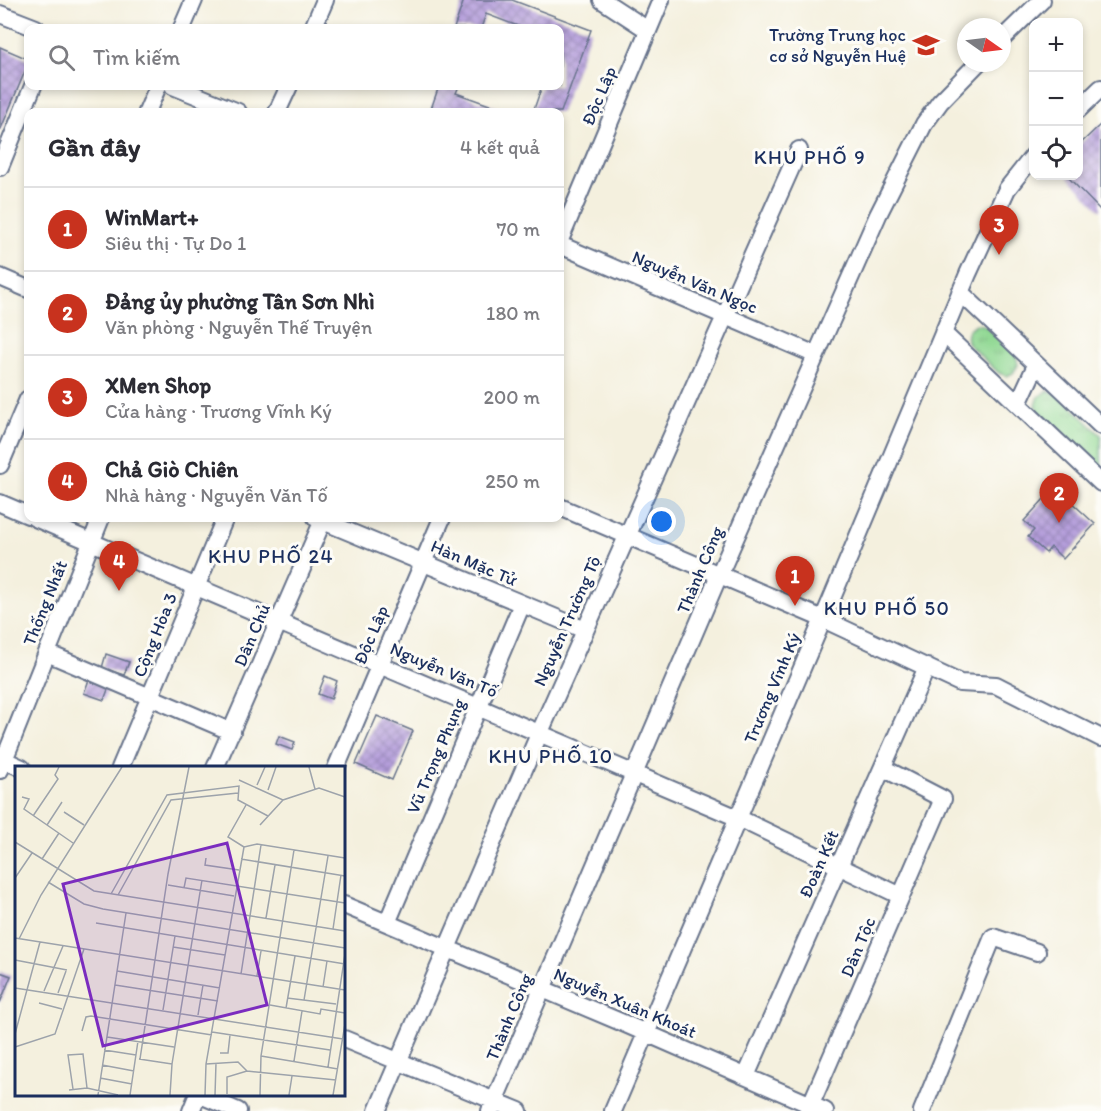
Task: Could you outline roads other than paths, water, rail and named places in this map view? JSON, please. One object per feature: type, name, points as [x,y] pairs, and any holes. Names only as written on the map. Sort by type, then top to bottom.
[{"type":"street","points":[[184,24],[194,0]]},
{"type":"street","points":[[315,24],[325,0]]},
{"type":"street","points":[[602,0],[648,30]]},
{"type":"street","name":"Độc Lập","points":[[564,230],[661,0]]},
{"type":"street","points":[[1011,30],[1042,0]]},
{"type":"street","points":[[0,14],[26,24]]},
{"type":"street","name":"Thành Công","points":[[492,1106],[719,575],[878,215],[924,124],[940,102],[969,72]]},
{"type":"street","points":[[1083,105],[1101,88]]},
{"type":"street","points":[[24,108],[31,90]]},
{"type":"street","points":[[149,108],[156,90]]},
{"type":"street","points":[[183,90],[228,108]]},
{"type":"street","points":[[280,108],[287,90]]},
{"type":"street","points":[[0,167],[24,108]]},
{"type":"street","name":"Nguyễn Trường Tộ","points":[[377,1111],[540,732],[799,150]]},
{"type":"street","name":"Trương Vĩnh Ký","points":[[613,1111],[960,292],[1000,201],[1014,177],[1029,160]]},
{"type":"street","name":"Nguyễn Văn Ngọc","points":[[564,247],[816,355]]},
{"type":"street","points":[[0,277],[24,287]]},
{"type":"street","points":[[960,292],[1101,426]]},
{"type":"street","points":[[943,333],[1101,483]]},
{"type":"street","points":[[1018,404],[1036,365]]},
{"type":"street","points":[[0,465],[24,408]]},
{"type":"street","points":[[0,503],[24,513]]},
{"type":"street","points":[[564,509],[823,619],[960,683],[996,685],[1101,738]]},
{"type":"street","name":"Nguyễn Văn Tố","points":[[45,522],[738,818],[901,896]]},
{"type":"street","name":"Thống Nhất","points":[[1,763],[99,522]]},
{"type":"street","name":"Cộng Hòa 3","points":[[121,766],[223,522]]},
{"type":"street","name":"Dân Chủ","points":[[216,766],[319,522]]},
{"type":"street","name":"Hàn Mặc Tử","points":[[330,522],[585,630]]},
{"type":"street","name":"Độc Lập","points":[[337,766],[440,522]]},
{"type":"street","name":"Vũ Trọng Phụng","points":[[387,923],[522,604]]},
{"type":"street","points":[[47,653],[232,732]]},
{"type":"street","name":"Đoàn Kết","points":[[746,1076],[927,667]]},
{"type":"street","name":"Dân Tộc","points":[[815,1109],[901,896],[943,799],[883,768]]},
{"type":"street","name":"Nguyễn Xuân Khoát","points":[[345,904],[746,1076],[815,1109]]},
{"type":"street","points":[[922,1111],[993,937],[1036,952]]},
{"type":"street","points":[[345,1039],[399,1061],[492,1106],[519,1111]]},
{"type":"street","points":[[191,1111],[198,1096]]},
{"type":"street","points":[[200,1096],[238,1111]]},
{"type":"place","name":"Trường Trung học cơ sở Nguyễn Huệ","points":[[926,45]]},
{"type":"place","name":"XMen Shop","points":[[999,255]]},
{"type":"place","name":"Đảng ủy phường Tân Sơn Nhì","points":[[1059,523]]},
{"type":"place","name":"Chả Giò Chiên","points":[[119,591]]},
{"type":"place","name":"WinMart+","points":[[795,606]]},
{"type":"district","name":"KHU PHỐ 9","points":[[810,157]]},
{"type":"district","name":"KHU PHỐ 24","points":[[271,556]]},
{"type":"district","name":"KHU PHỐ 50","points":[[887,608]]},
{"type":"district","name":"KHU PHỐ 10","points":[[551,756]]}]
